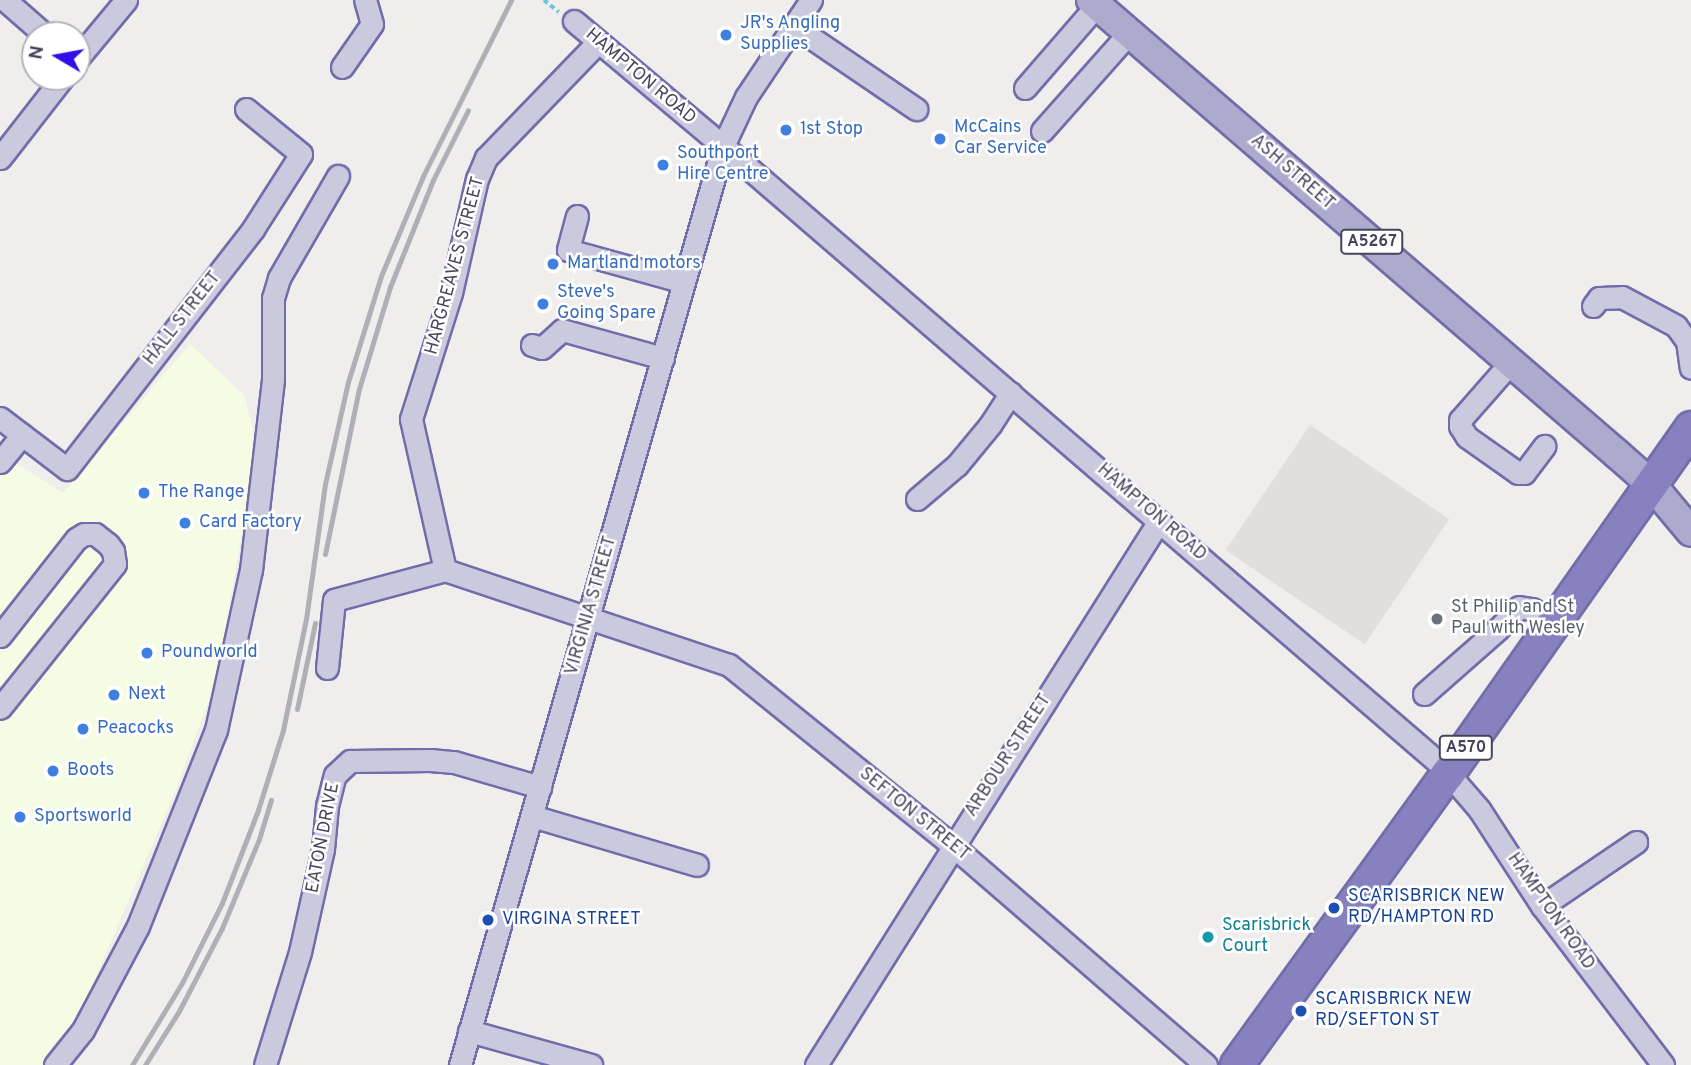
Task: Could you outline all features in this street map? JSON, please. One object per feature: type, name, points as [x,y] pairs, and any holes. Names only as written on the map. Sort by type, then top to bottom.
[{"type":"highway","name":"A570","points":[[1237,1065],[1448,774],[1552,622],[1691,428]]},
{"type":"main road","name":"ASH STREET","points":[[1094,3],[1651,484]]},
{"type":"main road","name":"A5267","points":[[1651,484],[1691,532]]},
{"type":"street","points":[[5,0],[29,21]]},
{"type":"street","points":[[91,41],[126,0]]},
{"type":"street","points":[[342,67],[372,24],[365,0]]},
{"type":"street","name":"VIRGINIA STREET","points":[[460,1065],[723,146],[746,97],[811,0]]},
{"type":"street","points":[[1025,88],[1094,3]]},
{"type":"street","name":"HAMPTON ROAD","points":[[567,17],[723,146],[1011,393],[1448,774],[1479,809],[1542,906],[1663,1065]]},
{"type":"street","points":[[794,26],[916,109]]},
{"type":"street","points":[[1042,131],[1129,33]]},
{"type":"street","name":"HARGREAVES STREET","points":[[445,570],[411,419],[452,293],[477,179],[486,158],[598,42]]},
{"type":"street","points":[[0,158],[52,91]]},
{"type":"street","name":"HALL STREET","points":[[0,418],[67,469],[253,229],[301,154],[246,109]]},
{"type":"street","points":[[55,1065],[83,1030],[138,926],[216,730],[251,569],[273,379],[273,298],[279,278],[338,176]]},
{"type":"street","points":[[578,216],[568,250],[684,282]]},
{"type":"street","points":[[1592,306],[1599,298],[1622,297],[1676,326],[1687,341],[1691,368]]},
{"type":"street","points":[[533,345],[542,348],[562,330],[663,358]]},
{"type":"street","points":[[1511,362],[1467,411],[1460,426],[1467,437],[1518,473],[1524,472],[1544,446]]},
{"type":"street","points":[[917,499],[957,465],[990,425],[1011,393]]},
{"type":"street","points":[[0,461],[22,435]]},
{"type":"street","name":"ARBOUR STREET","points":[[816,1065],[952,845],[1159,521]]},
{"type":"street","points":[[0,636],[76,539],[84,534],[95,534],[108,544],[113,551],[114,564],[108,574],[0,708]]},
{"type":"street","points":[[327,668],[334,600],[445,570]]},
{"type":"street","name":"SEFTON STREET","points":[[445,570],[729,665],[952,845],[1206,1065]]},
{"type":"street","points":[[1424,694],[1519,607],[1532,609],[1552,622]]},
{"type":"street","name":"EATON DRIVE","points":[[265,1065],[300,952],[323,849],[327,806],[335,775],[350,761],[430,760],[454,762],[540,787]]},
{"type":"street","points":[[532,816],[697,865]]},
{"type":"street","points":[[1542,906],[1636,842]]},
{"type":"street","points":[[469,1031],[591,1065]]},
{"type":"path","points":[[544,0],[567,17]]},
{"type":"shaded area","points":[[190,344],[245,396],[253,431],[251,483],[216,681],[175,792],[79,1017],[42,1065],[0,1065],[0,453],[63,493]]},
{"type":"shaded area","points":[[1310,425],[1449,519],[1365,644],[1226,550]]},
{"type":"railway","points":[[132,1065],[183,981],[222,903],[258,810],[283,730],[306,619],[325,484],[348,382],[381,276],[423,176],[511,0]]},
{"type":"railway","points":[[325,554],[359,389],[390,287],[433,180],[468,110]]},
{"type":"railway","points":[[297,709],[315,623]]},
{"type":"railway","points":[[145,1065],[179,1011],[222,928],[259,839],[271,800]]},
{"type":"place","name":"JR's Angling Supplies","points":[[726,35]]},
{"type":"place","name":"1st Stop","points":[[786,130]]},
{"type":"place","name":"McCains Car Service","points":[[940,139]]},
{"type":"place","name":"Southport Hire Centre","points":[[663,165]]},
{"type":"place","name":"Martland motors","points":[[553,264]]},
{"type":"place","name":"Steve's Going Spare","points":[[543,304]]},
{"type":"place","name":"The Range","points":[[144,493]]},
{"type":"place","name":"Card Factory","points":[[185,523]]},
{"type":"place","name":"St Philip and St Paul with Wesley","points":[[1437,619]]},
{"type":"place","name":"Poundworld","points":[[147,653]]},
{"type":"place","name":"Next","points":[[114,695]]},
{"type":"place","name":"Peacocks","points":[[83,729]]},
{"type":"place","name":"Boots","points":[[53,771]]},
{"type":"place","name":"Sportsworld","points":[[20,817]]},
{"type":"place","name":"SCARISBRICK NEW RD/HAMPTON RD","points":[[1334,908]]},
{"type":"place","name":"VIRGINA STREET","points":[[488,920]]},
{"type":"place","name":"Scarisbrick Court","points":[[1208,937]]},
{"type":"place","name":"SCARISBRICK NEW RD/SEFTON ST","points":[[1301,1011]]}]
